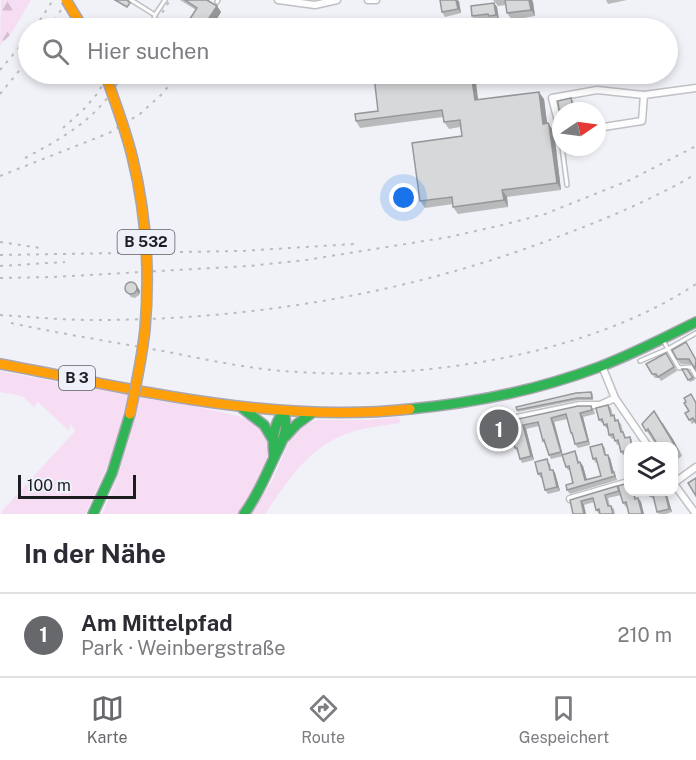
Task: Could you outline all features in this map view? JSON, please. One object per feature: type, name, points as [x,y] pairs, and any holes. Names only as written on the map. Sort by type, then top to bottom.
[{"type":"main road","points":[[66,0],[77,18]]},
{"type":"main road","name":"B 532","points":[[93,514],[112,473],[130,414],[146,325],[146,240],[143,213],[132,155],[119,109],[109,84]]},
{"type":"main road","name":"B 3","points":[[0,364],[241,407],[312,413],[380,412],[442,406],[488,398],[558,381],[666,344],[696,322]]},
{"type":"main road","points":[[241,407],[264,425],[273,440]]},
{"type":"main road","points":[[244,514],[260,492],[281,446],[286,422],[284,411]]},
{"type":"main road","points":[[274,458],[273,440],[276,423],[284,411]]},
{"type":"main road","points":[[284,437],[312,413]]},
{"type":"street","points":[[278,0],[315,5],[337,0]]},
{"type":"street","points":[[368,0],[376,0]]},
{"type":"street","points":[[553,102],[552,98],[597,90],[644,95],[696,88]]},
{"type":"street","points":[[606,126],[642,120],[644,95]]},
{"type":"street","points":[[602,366],[615,398],[645,442]]},
{"type":"street","points":[[518,418],[580,405],[600,405],[615,398]]},
{"type":"street","points":[[678,481],[696,467]]},
{"type":"street","points":[[570,499],[624,483]]},
{"type":"street","points":[[678,489],[696,514]]},
{"type":"lane","points":[[131,0],[155,15]]},
{"type":"lane","points":[[154,18],[165,0]]},
{"type":"lane","points":[[563,156],[567,185]]},
{"type":"lane","points":[[640,362],[666,344],[696,333]]},
{"type":"lane","points":[[666,344],[679,368],[691,367],[696,376]]},
{"type":"green space","points":[[1,0],[31,0],[20,18],[18,18],[11,34],[0,45]]},
{"type":"green space","points":[[0,371],[129,395],[111,456],[85,514],[1,514],[75,431],[69,422],[69,431],[38,402],[34,407],[22,396],[0,392]]},
{"type":"green space","points":[[139,397],[199,407],[245,418],[256,424],[264,433],[267,457],[264,470],[252,495],[238,514],[102,514],[124,457]]},
{"type":"green space","points":[[504,410],[507,418],[517,416],[518,420],[497,439],[480,416]]},
{"type":"green space","points":[[399,417],[401,423],[355,431],[325,444],[302,464],[265,514],[251,514],[272,481],[292,435],[302,424],[318,420],[367,420]]},
{"type":"building","points":[[115,0],[127,0],[130,3],[127,7]]},
{"type":"building","points":[[185,0],[207,0],[217,6],[209,18],[190,18],[197,8]]},
{"type":"building","points":[[440,0],[456,0],[458,9],[442,12]]},
{"type":"building","points":[[505,0],[529,0],[531,10],[507,13]]},
{"type":"building","points":[[494,3],[496,15],[472,16],[471,6]]},
{"type":"building","points":[[375,84],[473,84],[475,100],[539,92],[543,124],[548,123],[549,125],[557,183],[502,190],[504,200],[453,207],[452,197],[420,201],[412,143],[462,136],[460,120],[444,122],[442,110],[356,121],[355,114],[378,111]]},
{"type":"building","points":[[571,98],[572,102],[558,102]]},
{"type":"building","points":[[131,282],[137,288],[131,294],[125,288]]},
{"type":"building","points":[[686,342],[696,360],[695,369],[689,359],[677,359],[672,350]]},
{"type":"building","points":[[666,353],[674,367],[658,377],[652,374],[646,364]]},
{"type":"building","points":[[682,369],[687,369],[693,378],[688,380]]},
{"type":"building","points":[[591,392],[592,398],[577,398],[517,410],[516,407],[576,393]]},
{"type":"building","points":[[691,394],[696,403],[696,423],[693,418],[689,420],[685,413],[689,411],[684,398]]},
{"type":"building","points":[[608,405],[611,416],[614,415],[615,421],[618,420],[625,438],[630,437],[631,442],[624,442],[624,451],[621,452],[618,440],[615,441],[613,434],[609,435],[607,424],[604,425],[602,419],[599,420],[596,408]]},
{"type":"building","points":[[578,406],[591,406],[592,410],[580,413],[588,441],[575,444],[566,414],[551,418],[561,452],[549,455],[538,422],[523,425],[531,456],[520,459],[510,424],[518,422],[518,419]]},
{"type":"building","points":[[654,411],[673,442],[656,442],[642,424]]},
{"type":"building","points":[[602,444],[615,476],[567,490],[566,485],[573,483],[569,466],[566,467],[562,455],[575,451],[585,480],[601,476],[590,447]]},
{"type":"building","points":[[547,459],[550,470],[553,470],[557,487],[545,490],[541,473],[538,474],[535,462]]},
{"type":"building","points":[[696,478],[696,496],[688,483]]},
{"type":"building","points":[[624,484],[624,496],[638,498],[642,514],[629,514],[618,486]]},
{"type":"building","points":[[617,486],[619,491],[605,495],[613,514],[600,514],[599,509],[596,510],[593,498],[581,501],[584,514],[573,514],[570,500]]},
{"type":"building","points":[[653,496],[666,496],[669,509],[657,512]]},
{"type":"railway","points":[[41,18],[53,0]]},
{"type":"railway","points":[[56,18],[67,0]]},
{"type":"railway","points":[[159,18],[170,0]]},
{"type":"railway","points":[[0,70],[18,49]]},
{"type":"railway","points":[[0,94],[18,72]]},
{"type":"railway","points":[[63,128],[85,108],[103,84]]},
{"type":"railway","points":[[25,158],[58,140],[87,119],[105,101],[117,84]]},
{"type":"railway","points":[[0,176],[109,133],[140,114],[170,84]]},
{"type":"railway","points":[[0,278],[249,266],[306,260],[449,237],[545,214],[630,180],[696,146]]},
{"type":"railway","points":[[0,315],[95,320],[214,315],[332,299],[390,288],[504,256],[595,223],[696,174]]},
{"type":"railway","points":[[0,242],[41,248]]},
{"type":"railway","points":[[0,255],[241,251],[354,244]]},
{"type":"railway","points":[[0,266],[65,262]]},
{"type":"railway","points":[[11,323],[254,368],[335,373],[388,372],[443,368],[552,347],[604,330],[652,309],[696,284]]},
{"type":"traffic: fast","points":[[410,409],[458,403],[530,389],[612,362],[696,322]]},
{"type":"traffic: fast","points":[[242,408],[264,425],[273,440]]},
{"type":"traffic: fast","points":[[274,457],[274,433],[284,411]]},
{"type":"traffic: fast","points":[[244,514],[257,494],[282,442],[286,426],[284,411]]},
{"type":"traffic: fast","points":[[285,437],[312,413]]},
{"type":"traffic: fast","points":[[93,514],[112,473],[130,414]]},
{"type":"traffic: slow","points":[[66,0],[77,18]]},
{"type":"traffic: slow","points":[[109,84],[123,125],[137,177],[146,242],[145,329],[130,414]]},
{"type":"traffic: slow","points":[[0,364],[153,393],[255,408],[307,412],[410,409]]},
{"type":"place","name":"Am Mittelpfad","points":[[499,429]]}]
